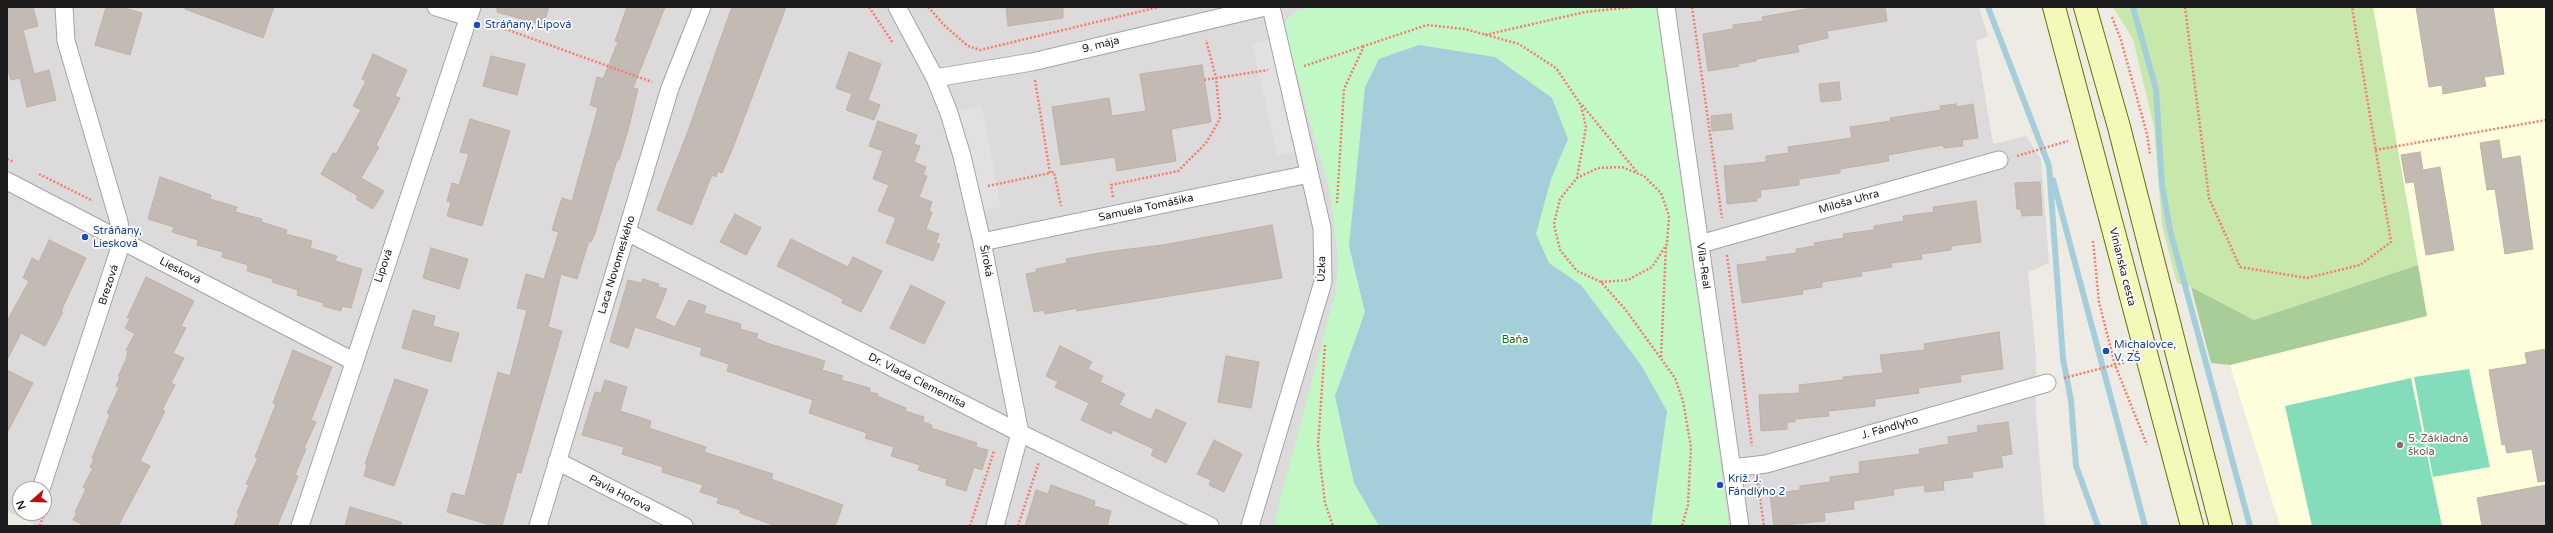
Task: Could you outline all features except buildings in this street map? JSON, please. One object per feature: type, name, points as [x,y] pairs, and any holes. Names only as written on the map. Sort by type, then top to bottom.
[{"type":"main road","name":"Vinianska cesta","points":[[2054,7],[2192,526]]},
{"type":"main road","points":[[2085,7],[2119,127],[2222,526]]},
{"type":"street","name":"Brezová","points":[[44,481],[122,241],[116,212],[66,41],[64,7]]},
{"type":"street","points":[[436,7],[470,12]]},
{"type":"street","name":"Laca Novomeského","points":[[538,526],[670,88],[702,7]]},
{"type":"street","name":"Široká","points":[[897,7],[935,78],[949,112],[970,189],[982,242],[1020,433],[995,526]]},
{"type":"street","name":"9. mája","points":[[935,78],[1032,62],[1265,7]]},
{"type":"street","name":"Úzka","points":[[1250,526],[1323,282],[1322,228],[1271,7]]},
{"type":"street","name":"Vila-Real","points":[[1666,7],[1740,526]]},
{"type":"street","name":"Lipová","points":[[300,526],[353,361],[470,12]]},
{"type":"street","name":"Miloša Uhra","points":[[1700,244],[1999,160]]},
{"type":"street","name":"Samuela Tomášika","points":[[982,242],[1309,174]]},
{"type":"street","name":"Liesková","points":[[7,181],[353,361]]},
{"type":"street","name":"Dr. Vlada Clementisa","points":[[627,232],[1003,425],[1210,526]]},
{"type":"street","name":"J. Fándlyho","points":[[1732,468],[1755,465],[2047,383]]},
{"type":"street","name":"Pavla Horova","points":[[557,461],[684,526]]},
{"type":"path","points":[[869,7],[896,47]]},
{"type":"path","points":[[928,7],[945,26],[968,46],[980,50],[1159,7]]},
{"type":"path","points":[[1484,35],[1585,12],[1632,7]]},
{"type":"path","points":[[1692,7],[1764,526]]},
{"type":"path","points":[[2185,7],[2209,198],[2240,267],[2307,278],[2360,265],[2391,242],[2352,7]]},
{"type":"path","points":[[470,12],[670,88]]},
{"type":"path","points":[[1115,215],[1111,185],[1178,171],[1206,143],[1220,119],[1216,78],[1201,21]]},
{"type":"path","points":[[1204,80],[1285,68],[1296,69],[1427,25],[1464,30],[1519,44],[1556,68],[1581,105],[1638,173]]},
{"type":"path","points":[[1337,209],[1344,89],[1364,46]]},
{"type":"path","points":[[1032,62],[1050,173]]},
{"type":"path","points":[[1577,178],[1586,127],[1581,105]]},
{"type":"path","points":[[2375,150],[2546,120]]},
{"type":"path","points":[[2020,155],[2060,144]]},
{"type":"path","points":[[7,159],[21,165]]},
{"type":"path","points":[[1661,357],[1669,216],[1661,193],[1644,176],[1622,167],[1598,168],[1577,178],[1560,198],[1554,224],[1560,250],[1577,271],[1601,282],[1625,308],[1675,378],[1683,401],[1691,447],[1688,505],[1682,526]]},
{"type":"path","points":[[34,172],[116,212]]},
{"type":"path","points":[[970,189],[1054,172],[1064,225]]},
{"type":"path","points":[[1601,282],[1628,280],[1652,267],[1667,244]]},
{"type":"path","points":[[1326,340],[1318,445],[1324,503],[1333,526]]},
{"type":"path","points":[[2074,375],[2115,365]]},
{"type":"path","points":[[970,526],[1003,425]]},
{"type":"shaded area","points":[[7,7],[1979,7],[1988,36],[1976,41],[1993,144],[2026,136],[2041,159],[2049,263],[2028,272],[2036,357],[2036,414],[2045,526],[38,526],[28,521],[52,521],[52,481],[12,481],[12,513],[7,511]]},
{"type":"shaded area","points":[[2373,7],[2546,7],[2546,526],[2280,526],[2230,365],[2427,316]]},
{"type":"shaded area","points":[[1278,38],[1304,150],[1277,155],[1252,44]]},
{"type":"shaded area","points":[[982,105],[1001,207],[976,213],[949,113]]},
{"type":"green space","name":"Baňa","points":[[1312,7],[1656,7],[1729,526],[1275,526],[1276,516],[1336,290],[1338,259],[1330,193],[1284,29],[1286,20],[1296,11]]},
{"type":"green space","points":[[2113,7],[2373,7],[2418,265],[2254,320],[2191,287],[2177,283],[2162,225],[2154,127],[2133,39]]},
{"type":"green space","points":[[2418,265],[2427,316],[2230,365],[2211,363],[2191,287],[2254,320]]},
{"type":"green space","points":[[2469,369],[2490,467],[2433,477],[2414,377]]},
{"type":"green space","points":[[2411,378],[2442,526],[2312,526],[2285,406]]},
{"type":"water","name":"Baňa","points":[[1419,45],[1495,57],[1552,98],[1568,139],[1551,179],[1536,234],[1549,263],[1581,285],[1641,365],[1667,411],[1651,526],[1379,526],[1354,483],[1335,396],[1365,312],[1349,246],[1365,87],[1379,59]]},
{"type":"waterway","points":[[1988,7],[2049,166],[2063,359],[2071,400],[2076,466],[2098,526]]},
{"type":"waterway","points":[[2133,7],[2156,89],[2162,185],[2170,230],[2250,526]]},
{"type":"waterway","points":[[2053,180],[2145,526]]},
{"type":"place","name":"Stráňany, Lipová","points":[[477,25]]},
{"type":"place","name":"Stráňany, Liesková","points":[[85,237]]},
{"type":"place","name":"Michalovce, V. ZŠ","points":[[2106,351]]},
{"type":"place","name":"5. Základná škola","points":[[2400,445]]},
{"type":"place","name":"Križ. J. Fándlyho 2","points":[[1720,485]]}]
